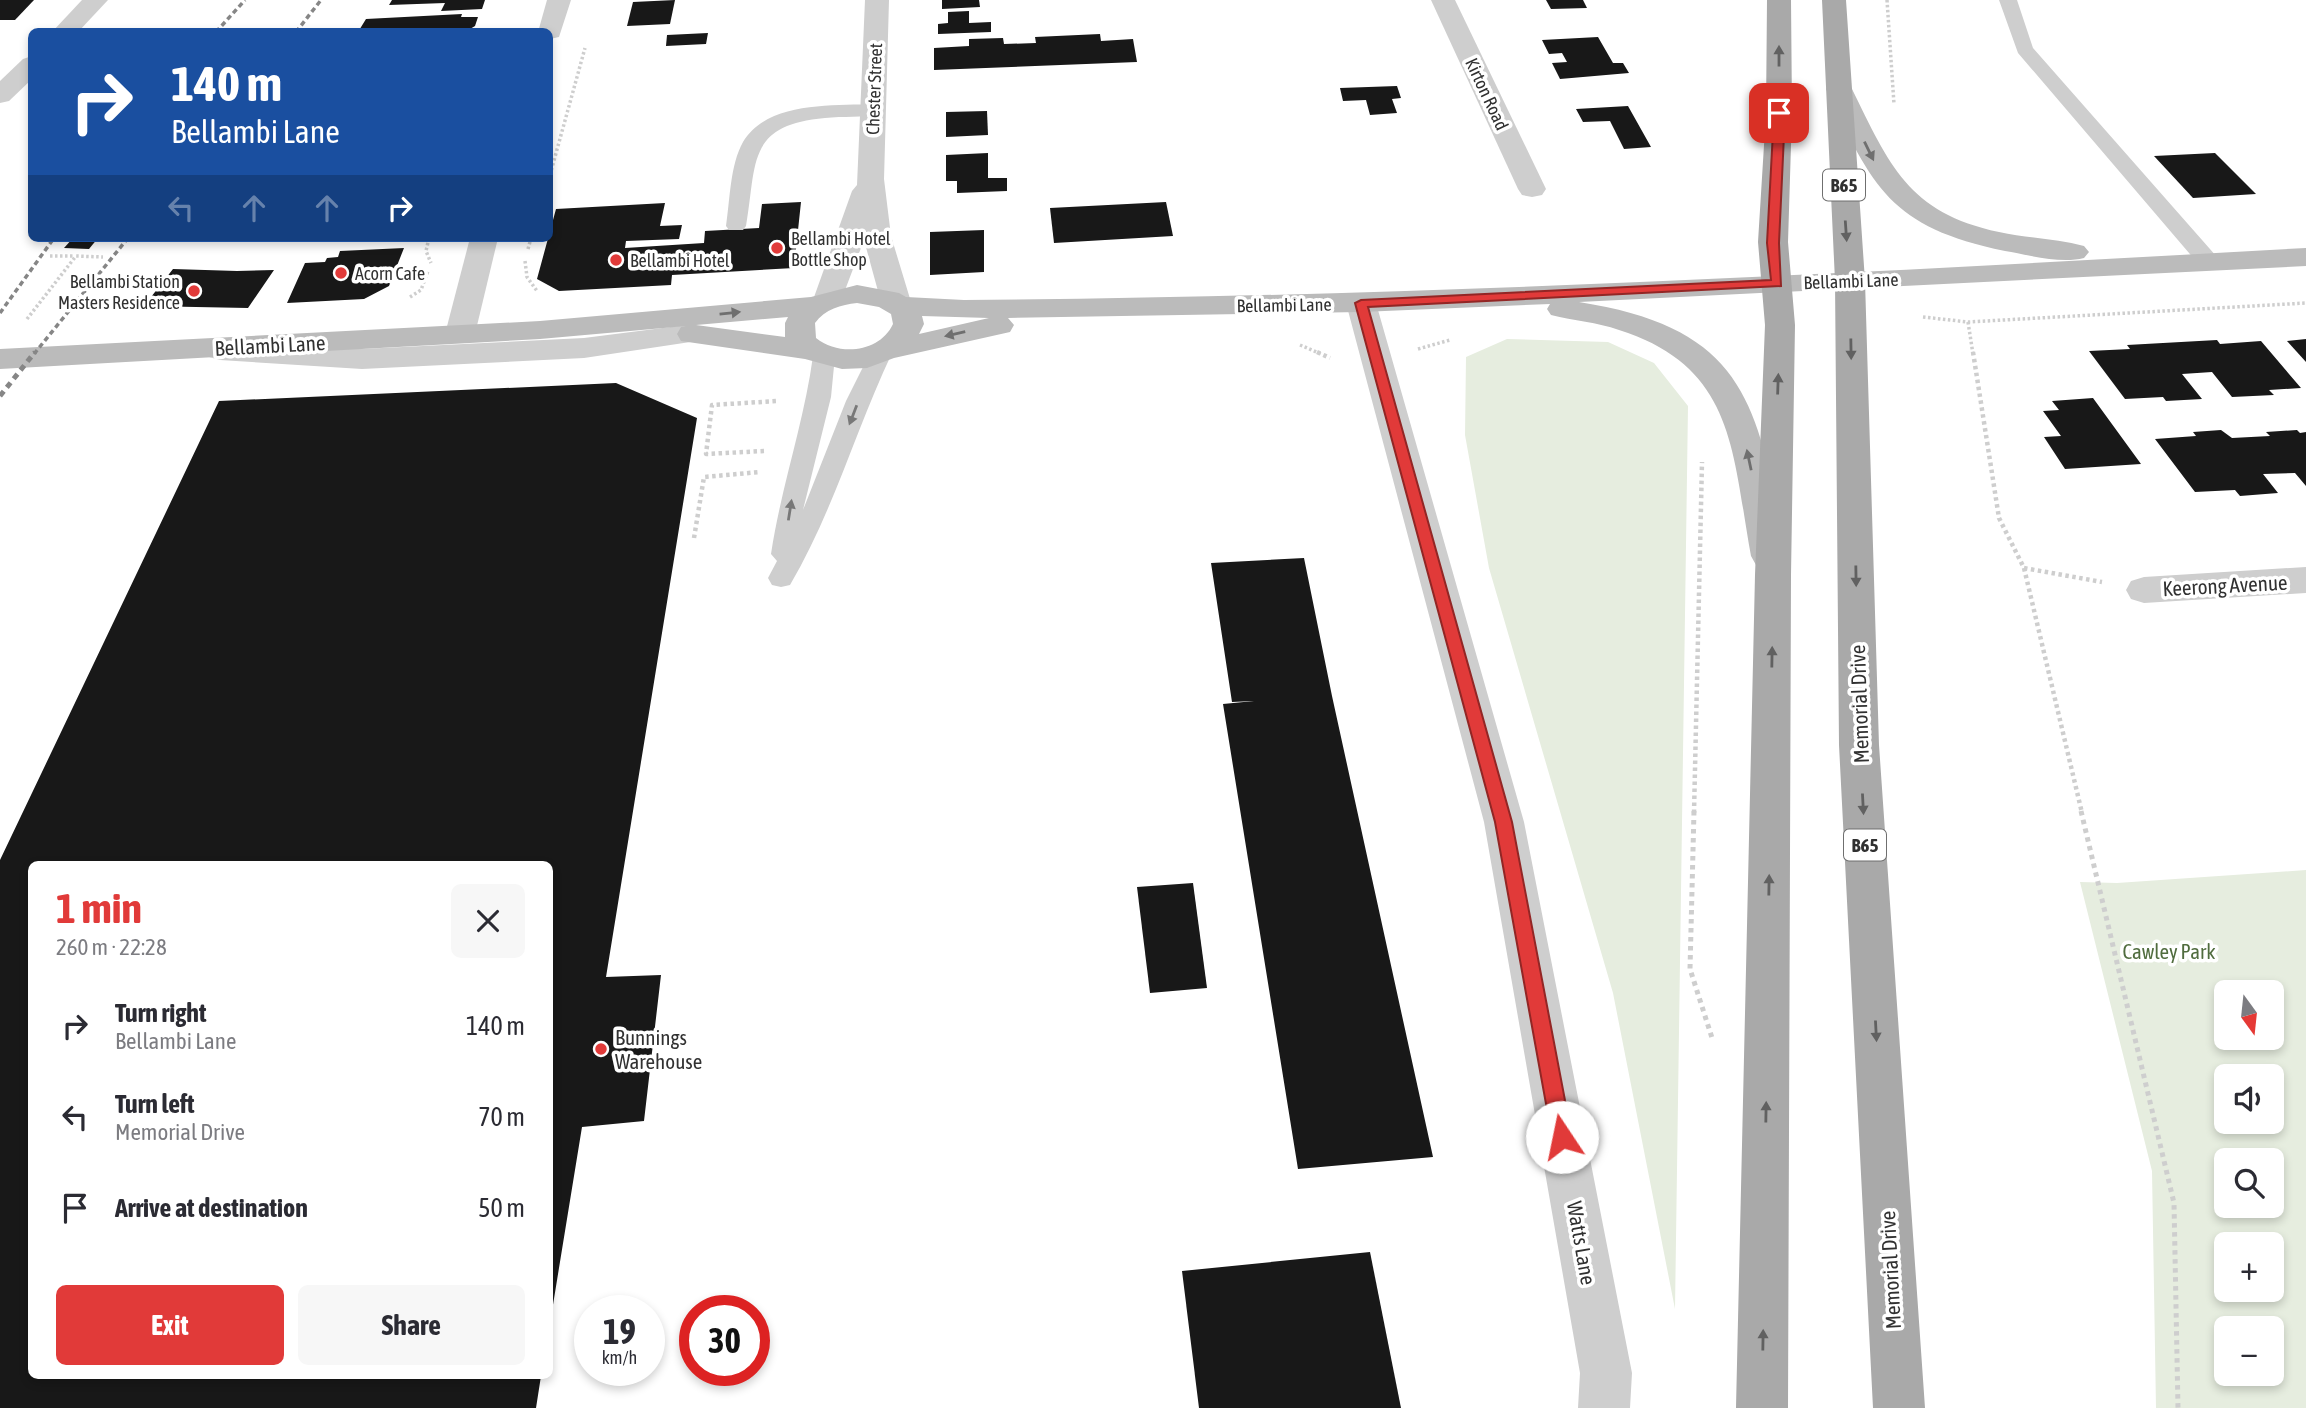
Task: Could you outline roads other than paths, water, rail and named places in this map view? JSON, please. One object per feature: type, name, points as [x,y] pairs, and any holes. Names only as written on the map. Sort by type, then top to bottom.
[{"type":"main road","points":[[1762,1408],[1773,575],[1780,325],[1773,243],[1779,113],[1779,0]]},
{"type":"main road","name":"Memorial Drive","points":[[1834,0],[1850,281],[1859,745],[1899,1408]]},
{"type":"main road","points":[[1839,89],[1874,162],[1882,173],[1909,202],[1939,222],[1992,240],[2025,246],[2175,264]]},
{"type":"main road","name":"Bellambi Lane","points":[[1143,308],[1459,299],[2306,257]]},
{"type":"main road","points":[[540,330],[823,302],[857,294],[884,297],[898,304],[908,314],[910,323],[907,333],[885,351]]},
{"type":"main road","points":[[1459,299],[1566,309],[1610,317],[1644,327],[1706,365],[1722,385],[1744,438],[1773,575]]},
{"type":"main road","points":[[818,353],[803,342],[799,332],[801,323],[823,302]]},
{"type":"main road","points":[[898,304],[964,309],[1143,308]]},
{"type":"main road","points":[[540,330],[714,335],[852,360],[998,325],[1143,308]]},
{"type":"main road","name":"Bellambi Lane","points":[[0,359],[540,330]]},
{"type":"street","points":[[68,28],[96,0]]},
{"type":"street","points":[[551,28],[559,0]]},
{"type":"street","name":"Chester Street","points":[[870,179],[877,0]]},
{"type":"street","name":"Kirton Road","points":[[1443,0],[1532,189]]},
{"type":"street","points":[[0,95],[28,68]]},
{"type":"street","points":[[823,302],[870,179]]},
{"type":"street","points":[[870,179],[877,236],[898,304]]},
{"type":"street","points":[[460,334],[483,242]]},
{"type":"street","name":"Watts Lane","points":[[1361,303],[1504,822],[1606,1373],[1604,1408]]},
{"type":"street","points":[[200,349],[362,359],[584,348],[686,334]]},
{"type":"street","name":"Keerong Avenue","points":[[2144,590],[2306,580]]},
{"type":"lane","points":[[2008,0],[2024,49],[2209,262]]},
{"type":"lane","points":[[736,226],[751,147],[760,133],[795,116],[873,110]]},
{"type":"lane","points":[[818,353],[820,389],[791,503],[781,578],[820,500],[858,401],[885,351]]},
{"type":"railway","points":[[220,28],[245,0]]},
{"type":"railway","points":[[299,28],[321,0]]},
{"type":"railway","points":[[0,313],[51,242]]},
{"type":"railway","points":[[34,354],[125,242]]},
{"type":"railway","points":[[0,396],[35,352]]},
{"type":"place","name":"Bellambi Hotel Bottle Shop","points":[[777,248]]},
{"type":"place","name":"Bellambi Hotel","points":[[616,260]]},
{"type":"place","name":"Acorn Cafe","points":[[341,273]]},
{"type":"place","name":"Bellambi Station Masters Residence","points":[[194,291]]},
{"type":"place","name":"Bunnings Warehouse","points":[[601,1049]]},
{"type":"park label","name":"Cawley Park","points":[[2169,951]]}]
